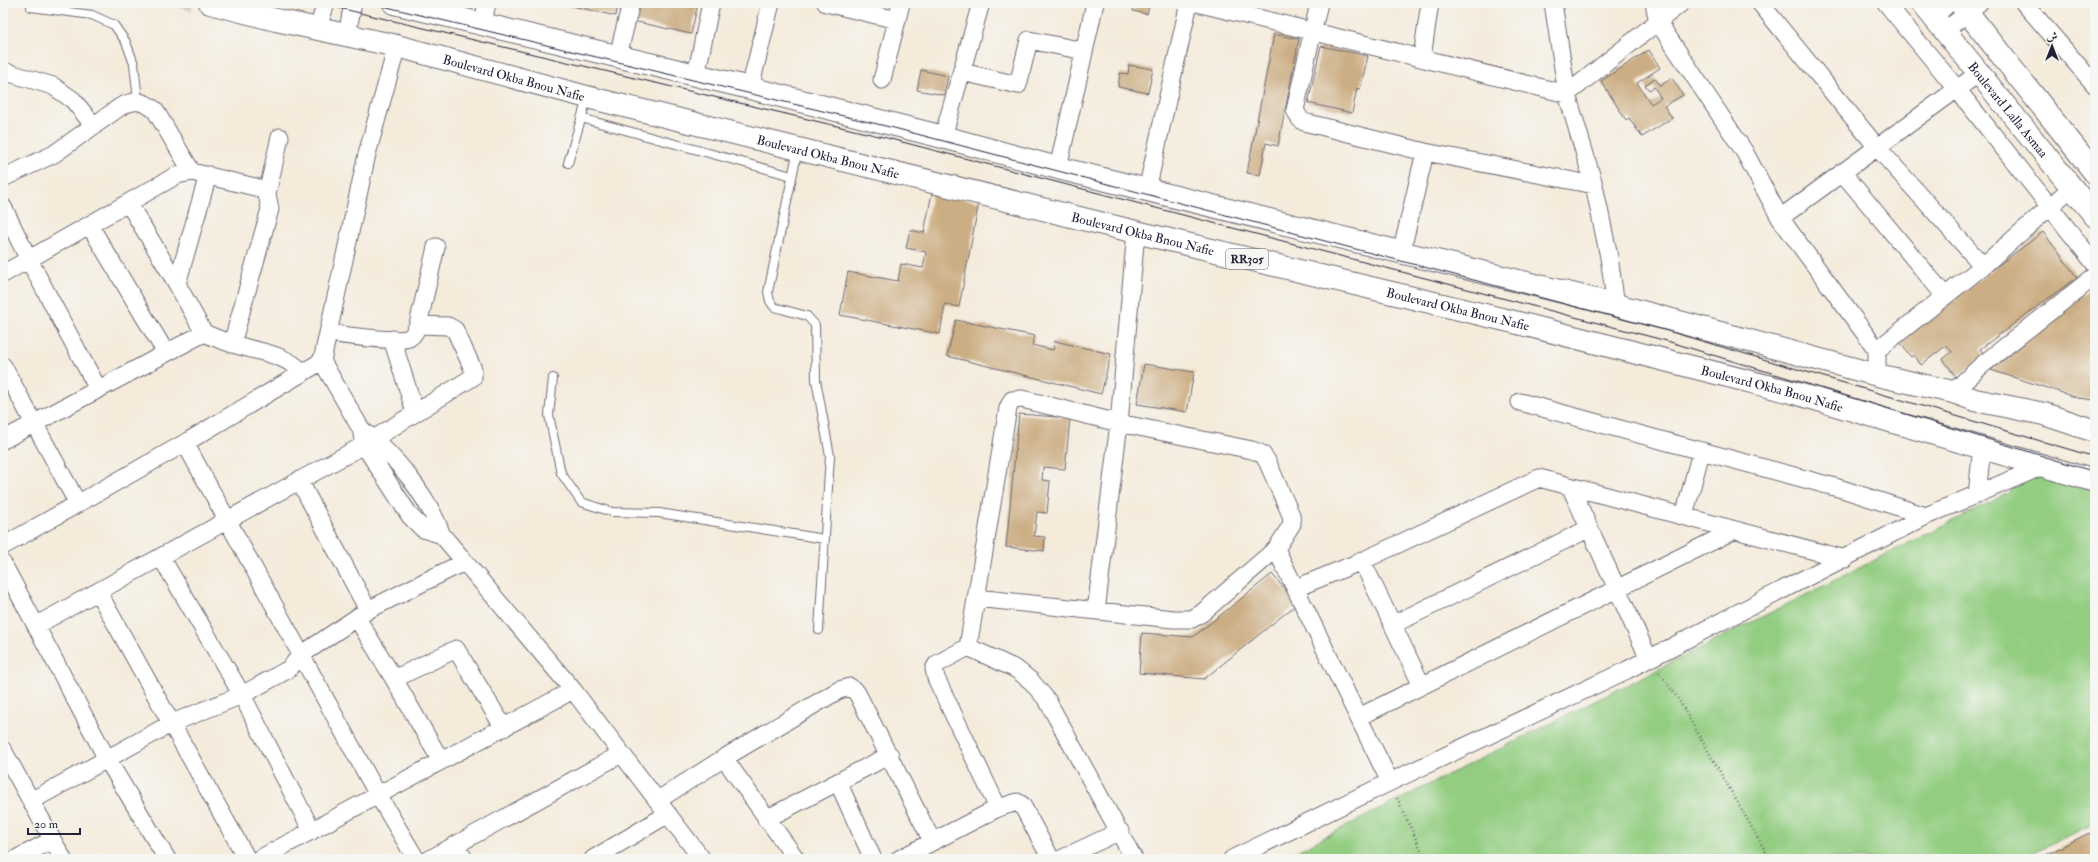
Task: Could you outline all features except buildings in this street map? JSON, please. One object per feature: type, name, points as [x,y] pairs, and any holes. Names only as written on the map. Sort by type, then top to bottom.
[{"type":"main road","name":"Boulevard Okba Bnou Nafie","points":[[210,3],[397,46],[587,97],[1791,392],[2095,481]]},
{"type":"main road","points":[[394,3],[485,13],[618,56],[750,88],[1058,168],[1401,254],[1616,305],[1877,375],[1953,392],[1975,400],[2044,414],[2095,431]]},
{"type":"main road","points":[[1969,6],[2095,173]]},
{"type":"main road","name":"Boulevard Lalla Asmaa","points":[[1937,13],[1979,73],[2095,216]]},
{"type":"street","points":[[318,28],[326,3]]},
{"type":"street","points":[[347,35],[353,3]]},
{"type":"street","points":[[618,56],[631,3]]},
{"type":"street","points":[[696,76],[711,3]]},
{"type":"street","points":[[750,88],[771,3]]},
{"type":"street","points":[[826,3],[897,20]]},
{"type":"street","points":[[882,80],[901,3]]},
{"type":"street","points":[[943,137],[981,3]]},
{"type":"street","points":[[1058,168],[1095,3]]},
{"type":"street","points":[[1147,190],[1189,3]]},
{"type":"street","points":[[1197,3],[1228,7],[1313,31],[1567,94]]},
{"type":"street","points":[[1319,3],[1295,110],[1300,119],[1304,122],[1425,152],[1594,185]]},
{"type":"street","points":[[1422,57],[1430,3]]},
{"type":"street","points":[[1553,3],[1567,94],[1594,185],[1609,256],[1616,305]]},
{"type":"street","points":[[1654,3],[1658,22],[1744,151],[1780,218],[1877,350],[1877,375]]},
{"type":"street","points":[[1567,94],[1681,3]]},
{"type":"street","points":[[1760,3],[1876,146],[1983,266]]},
{"type":"street","points":[[1886,3],[1957,89],[2095,264]]},
{"type":"street","points":[[2024,3],[2095,85]]},
{"type":"street","points":[[1937,13],[1969,6]]},
{"type":"street","points":[[962,72],[1018,85],[1029,40],[1084,51]]},
{"type":"street","points":[[397,46],[366,154],[322,361],[410,516],[423,528],[442,535],[573,690],[702,859]]},
{"type":"street","points":[[3,71],[53,86],[73,100],[94,126]]},
{"type":"street","points":[[1780,218],[1876,146],[1979,73]]},
{"type":"street","points":[[3,178],[54,154],[129,102],[138,100],[146,103],[155,110],[200,174],[177,284]]},
{"type":"street","points":[[232,344],[270,209],[267,194],[280,137]]},
{"type":"street","points":[[1401,254],[1425,152]]},
{"type":"street","points":[[1842,172],[1945,296]]},
{"type":"street","points":[[3,274],[129,204],[177,175],[200,174],[259,188],[267,194]]},
{"type":"street","points":[[1877,350],[1983,266],[2072,188]]},
{"type":"street","points":[[129,204],[177,284],[204,333],[232,344],[286,358],[303,372]]},
{"type":"street","points":[[3,207],[29,260],[98,388]]},
{"type":"street","points":[[90,226],[166,353]]},
{"type":"street","points":[[1096,610],[1119,423],[1136,232]]},
{"type":"street","points":[[328,333],[392,339],[408,338],[414,334],[418,325],[436,247]]},
{"type":"street","points":[[1953,392],[1982,365],[2095,276]]},
{"type":"street","points":[[37,625],[299,480],[366,437],[415,412],[463,385],[473,377],[473,369],[455,330],[448,326],[418,325]]},
{"type":"street","points":[[3,440],[33,422],[204,333]]},
{"type":"street","points":[[392,339],[415,412]]},
{"type":"street","points":[[3,546],[185,443],[322,361]]},
{"type":"street","points":[[3,366],[78,504]]},
{"type":"street","points":[[968,647],[976,598],[1008,408],[1012,400],[1022,398],[1119,423],[1252,450],[1262,454],[1267,461],[1291,515],[1292,524],[1276,549],[1202,612],[1192,618],[1173,618],[976,598]]},
{"type":"street","points":[[1520,402],[1842,489],[1926,516]]},
{"type":"street","points":[[185,443],[378,795],[416,859]]},
{"type":"street","points":[[1976,495],[1982,447]]},
{"type":"street","points":[[1684,516],[1702,452]]},
{"type":"street","points":[[1232,859],[1649,659],[1926,516],[2042,466]]},
{"type":"street","points":[[1296,588],[1362,561],[1533,480],[1546,478],[1570,486],[1845,559]]},
{"type":"street","points":[[299,480],[394,679],[441,761]]},
{"type":"street","points":[[1570,486],[1649,659]]},
{"type":"street","points":[[1394,624],[1588,528]]},
{"type":"street","points":[[1359,717],[1735,530]]},
{"type":"street","points":[[1276,549],[1390,782]]},
{"type":"street","points":[[161,556],[242,695],[312,831]]},
{"type":"street","points":[[1362,561],[1394,624],[1422,686]]},
{"type":"street","points":[[31,801],[172,723],[242,695],[289,669],[301,655],[363,614],[464,562]]},
{"type":"street","points":[[3,564],[108,759],[167,859]]},
{"type":"street","points":[[98,592],[247,859]]},
{"type":"street","points":[[968,647],[936,664],[934,669],[936,678],[998,808]]},
{"type":"street","points":[[968,647],[1016,669],[1031,681],[1047,700],[1134,859]]},
{"type":"street","points":[[394,679],[456,649],[504,728]]},
{"type":"street","points":[[658,800],[724,758],[839,690],[850,687],[857,693],[890,755],[932,841]]},
{"type":"street","points":[[259,859],[573,690]]},
{"type":"street","points":[[3,750],[63,859]]},
{"type":"street","points":[[430,859],[460,852],[621,754]]},
{"type":"street","points":[[766,819],[890,755]]},
{"type":"street","points":[[724,758],[766,819],[796,859]]},
{"type":"street","points":[[838,782],[873,859]]},
{"type":"street","points":[[898,859],[998,808],[1017,802],[1022,805],[1051,859]]},
{"type":"street","points":[[596,858],[668,814]]},
{"type":"street","points":[[1061,859],[1120,831]]},
{"type":"street","points":[[16,859],[52,840]]},
{"type":"lane","points":[[31,7],[92,15],[114,25],[126,42],[134,64],[138,100]]},
{"type":"lane","points":[[568,163],[587,97]]},
{"type":"lane","points":[[581,118],[792,176]]},
{"type":"lane","points":[[798,148],[768,292],[770,301],[774,307],[807,316],[812,319],[814,325],[816,380],[830,456],[819,630]]},
{"type":"lane","points":[[553,378],[549,415],[560,473],[581,502],[612,512],[659,513],[825,539]]},
{"type":"path","points":[[1649,659],[1677,697],[1770,859]]},
{"type":"path","points":[[1390,782],[1425,859]]},
{"type":"shaded area","points":[[166,3],[192,3],[192,11]]},
{"type":"green space","points":[[2028,465],[2095,487],[2095,823],[2021,859],[1281,859],[2008,493]]},
{"type":"tram line","points":[[318,3],[883,137],[1667,341],[2095,472]]},
{"type":"tram line","points":[[370,3],[894,128],[1668,331],[2095,457]]}]
